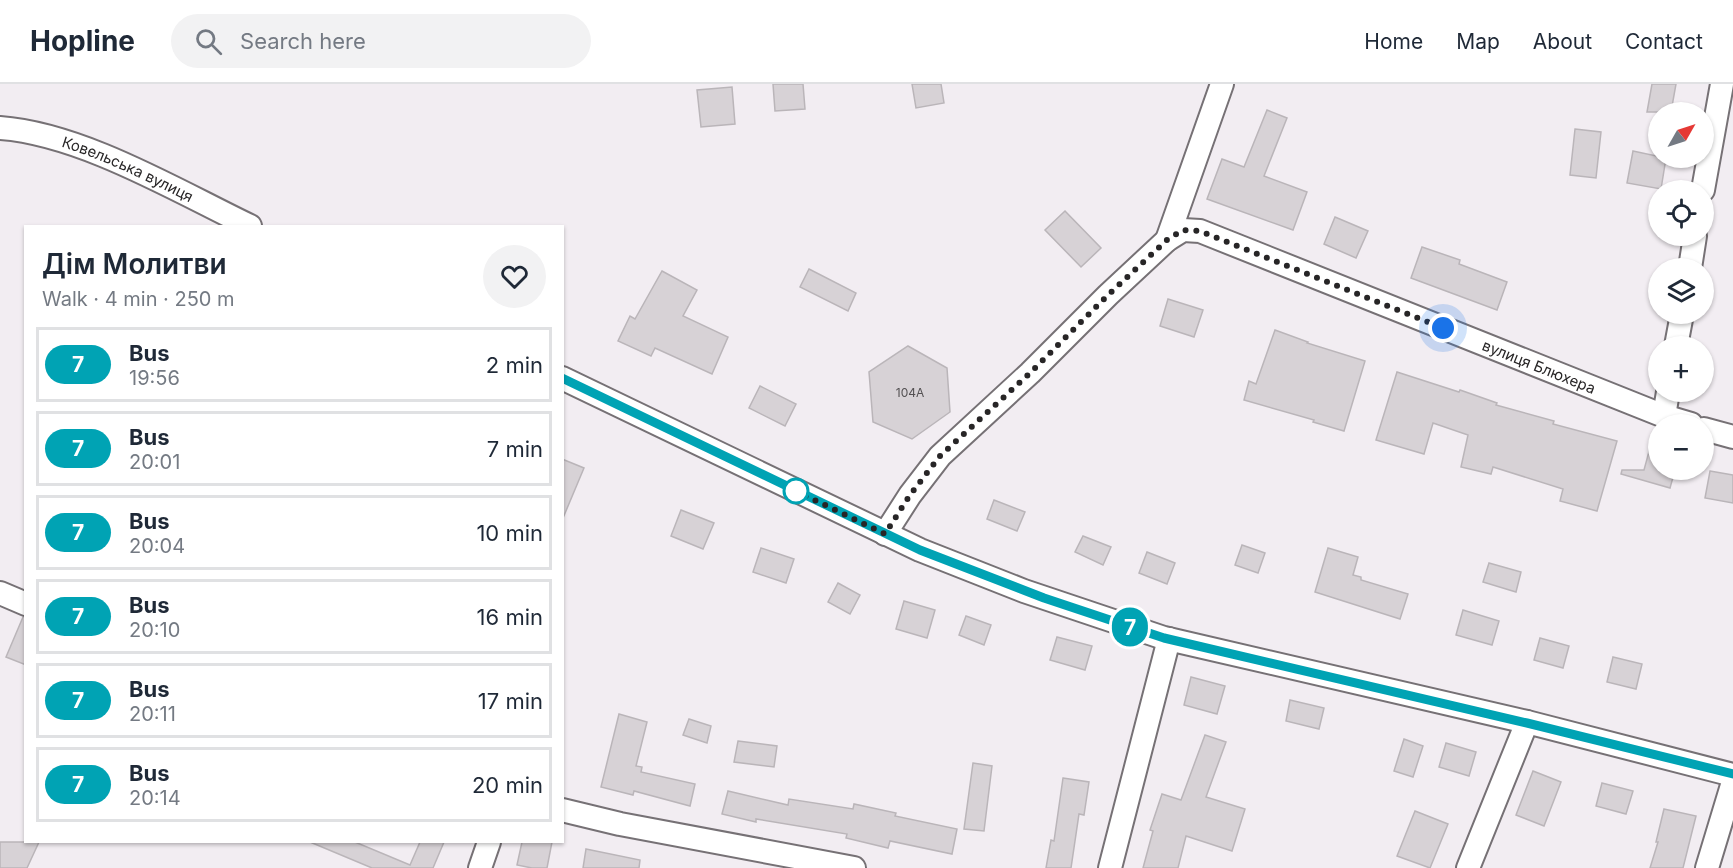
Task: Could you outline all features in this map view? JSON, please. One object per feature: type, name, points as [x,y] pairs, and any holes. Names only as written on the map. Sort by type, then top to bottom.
[{"type":"street","points":[[1167,240],[1222,84]]},
{"type":"street","points":[[1705,180],[1722,84]]},
{"type":"street","name":"Ковельська вулиця","points":[[0,129],[19,130],[70,144],[106,158],[248,225]]},
{"type":"street","name":"вулиця Блюхера","points":[[885,534],[910,495],[940,456],[1030,373],[1167,240],[1183,230],[1200,231],[1659,414]]},
{"type":"street","points":[[564,379],[885,534],[1013,587],[1169,639],[1527,723],[1733,775]]},
{"type":"street","points":[[1714,432],[1733,437]]},
{"type":"street","points":[[0,593],[24,603]]},
{"type":"street","points":[[1110,868],[1169,639]]},
{"type":"street","points":[[1468,868],[1527,723]]},
{"type":"street","points":[[1707,868],[1733,782]]},
{"type":"street","points":[[564,810],[620,824],[854,868]]},
{"type":"street","points":[[480,868],[489,843]]},
{"type":"building","points":[[773,84],[803,84],[805,109],[775,111]]},
{"type":"building","points":[[912,84],[941,84],[944,103],[916,108]]},
{"type":"building","points":[[1652,84],[1676,84],[1673,102],[1649,102]]},
{"type":"building","points":[[732,87],[735,124],[701,127],[697,90]]},
{"type":"building","points":[[1267,110],[1287,118],[1264,176],[1307,192],[1293,230],[1207,199],[1222,159],[1244,167]]},
{"type":"building","points":[[1575,129],[1601,132],[1596,178],[1570,175]]},
{"type":"building","points":[[1633,151],[1648,154],[1648,168],[1664,168],[1662,180],[1648,180],[1648,187],[1627,183]]},
{"type":"building","points":[[1065,211],[1101,248],[1081,267],[1045,230]]},
{"type":"building","points":[[1335,217],[1368,231],[1356,258],[1324,244]]},
{"type":"building","points":[[1422,247],[1460,260],[1459,264],[1507,282],[1497,310],[1411,278]]},
{"type":"building","points":[[809,269],[856,293],[848,311],[800,287]]},
{"type":"building","points":[[662,271],[697,290],[683,316],[728,337],[712,374],[655,348],[651,356],[618,341],[630,316],[635,319]]},
{"type":"building","points":[[1168,299],[1203,310],[1194,337],[1160,326]]},
{"type":"building","points":[[1275,330],[1307,343],[1365,361],[1344,431],[1244,400],[1249,381],[1256,384]]},
{"type":"building","points":[[908,346],[947,368],[950,412],[912,439],[873,422],[869,372]]},
{"type":"building","points":[[1397,372],[1459,392],[1460,390],[1497,403],[1496,405],[1554,421],[1553,424],[1617,441],[1597,511],[1560,501],[1563,489],[1493,467],[1491,474],[1461,467],[1468,435],[1433,423],[1424,454],[1376,440]]},
{"type":"building","points":[[760,386],[796,404],[785,426],[749,408]]},
{"type":"building","points":[[1648,455],[1648,480],[1672,480],[1670,488],[1621,474],[1622,470],[1644,470]]},
{"type":"building","points":[[564,460],[584,468],[564,516]]},
{"type":"building","points":[[1714,472],[1733,475],[1733,503],[1705,498],[1708,480],[1714,480]]},
{"type":"building","points":[[994,500],[1025,512],[1017,531],[987,519]]},
{"type":"building","points":[[681,510],[714,523],[703,549],[671,536]]},
{"type":"building","points":[[1083,536],[1111,547],[1103,565],[1075,552]]},
{"type":"building","points":[[1242,545],[1265,553],[1258,573],[1235,565]]},
{"type":"building","points":[[761,548],[794,559],[786,583],[753,572]]},
{"type":"building","points":[[1328,548],[1358,557],[1353,575],[1361,577],[1361,580],[1408,594],[1400,619],[1315,592]]},
{"type":"building","points":[[1147,552],[1175,563],[1167,584],[1139,573]]},
{"type":"building","points":[[1489,563],[1521,572],[1516,592],[1483,582]]},
{"type":"building","points":[[838,583],[860,595],[850,614],[828,602]]},
{"type":"building","points":[[904,601],[935,610],[927,638],[896,629]]},
{"type":"building","points":[[1463,610],[1499,621],[1492,645],[1456,635]]},
{"type":"building","points":[[966,616],[991,625],[984,645],[959,635]]},
{"type":"building","points":[[23,617],[24,617],[24,664],[6,657]]},
{"type":"building","points":[[1057,637],[1092,646],[1085,670],[1050,660]]},
{"type":"building","points":[[1540,638],[1569,646],[1563,668],[1534,660]]},
{"type":"building","points":[[1613,657],[1642,664],[1636,689],[1607,682]]},
{"type":"building","points":[[1191,677],[1225,686],[1217,714],[1184,705]]},
{"type":"building","points":[[1290,700],[1324,708],[1319,729],[1286,721]]},
{"type":"building","points":[[619,714],[647,722],[636,766],[642,767],[641,772],[695,784],[690,806],[634,791],[633,795],[601,787]]},
{"type":"building","points":[[689,719],[711,726],[707,743],[683,735]]},
{"type":"building","points":[[1205,735],[1226,742],[1206,797],[1245,809],[1232,851],[1186,836],[1178,868],[1143,868],[1153,831],[1150,830],[1162,794],[1181,800]]},
{"type":"building","points":[[1404,739],[1423,746],[1413,777],[1394,771]]},
{"type":"building","points":[[738,741],[777,746],[774,767],[734,762]]},
{"type":"building","points":[[1446,743],[1476,752],[1469,776],[1439,767]]},
{"type":"building","points":[[973,763],[992,766],[984,831],[964,829]]},
{"type":"building","points":[[1533,771],[1561,782],[1544,826],[1516,815]]},
{"type":"building","points":[[1063,778],[1089,782],[1084,815],[1079,814],[1071,868],[1046,868],[1051,840],[1054,841]]},
{"type":"building","points":[[1602,783],[1633,791],[1626,814],[1596,806]]},
{"type":"building","points":[[728,791],[788,805],[789,799],[853,809],[854,804],[896,813],[895,816],[957,829],[952,854],[890,841],[888,848],[846,838],[847,834],[756,819],[756,822],[722,814]]},
{"type":"building","points":[[1664,809],[1696,816],[1683,868],[1650,868]]},
{"type":"building","points":[[1415,811],[1448,824],[1430,868],[1397,856]]},
{"type":"building","points":[[0,842],[39,843],[27,868],[0,868]]},
{"type":"building","points":[[312,843],[357,843],[410,865],[420,843],[444,843],[433,868],[372,868]]},
{"type":"building","points":[[522,843],[552,843],[547,868],[517,865]]},
{"type":"building","points":[[586,849],[640,860],[639,868],[583,868]]},
{"type":"bus line","name":"7","points":[[564,379],[920,550],[1044,598],[1164,638],[1733,774]]},
{"type":"route","points":[[796,491],[885,534],[910,495],[940,456],[1030,373],[1167,240],[1183,230],[1200,231],[1443,328]]}]
